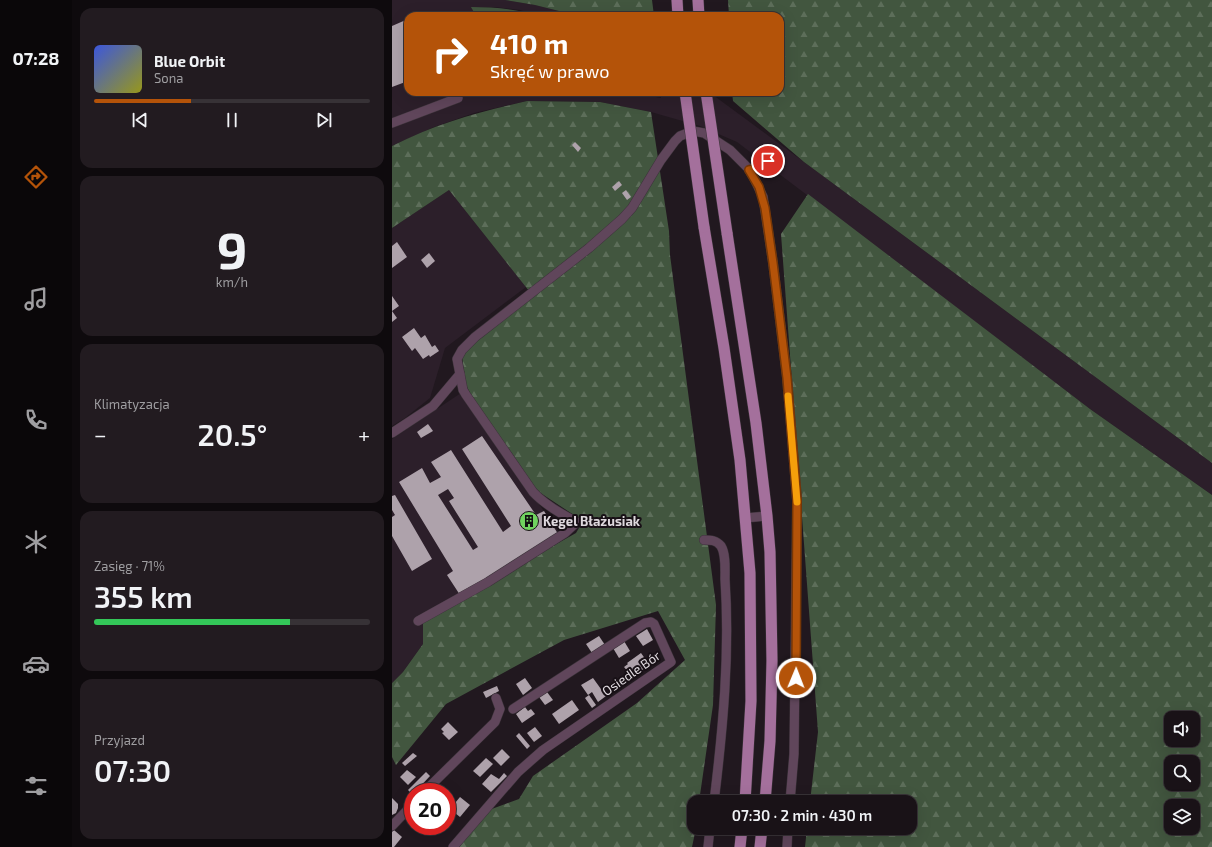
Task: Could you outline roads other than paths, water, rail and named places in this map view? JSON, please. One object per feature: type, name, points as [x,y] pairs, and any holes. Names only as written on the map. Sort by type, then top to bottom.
[{"type":"main road","points":[[677,0],[678,12]]},
{"type":"main road","points":[[698,0],[699,12]]},
{"type":"main road","points":[[686,96],[704,227],[739,452],[750,573],[752,658],[745,795]]},
{"type":"main road","points":[[707,96],[756,423],[767,516],[770,552],[772,661],[770,741],[766,795]]},
{"type":"main road","points":[[740,847],[741,835]]},
{"type":"main road","points":[[760,847],[761,835]]},
{"type":"street","points":[[392,123],[458,98],[457,96]]},
{"type":"street","points":[[418,621],[488,582],[527,558],[566,533],[576,522],[540,500],[533,492],[466,395],[463,390],[457,359],[462,350],[475,337],[589,248],[622,219],[632,208],[674,141],[680,136],[694,131],[704,133],[730,150],[749,170],[754,178],[762,197],[773,263],[787,378],[797,500],[794,754],[791,795]]},
{"type":"street","points":[[749,170],[758,168],[768,161]]},
{"type":"street","points":[[392,433],[433,406],[460,374]]},
{"type":"street","points":[[745,518],[767,516]]},
{"type":"street","points":[[704,540],[713,540],[722,547],[726,597],[724,708],[715,795]]},
{"type":"street","name":"Osiedle Bór","points":[[454,847],[518,772],[543,750],[671,662],[654,624],[651,622],[645,623],[513,709]]},
{"type":"street","points":[[433,783],[495,722],[500,709],[496,698]]},
{"type":"street","points":[[392,826],[404,813]]},
{"type":"street","points":[[708,847],[709,835]]},
{"type":"street","points":[[787,847],[788,835]]},
{"type":"place","name":"Kegel Błażusiak","points":[[529,521]]}]
